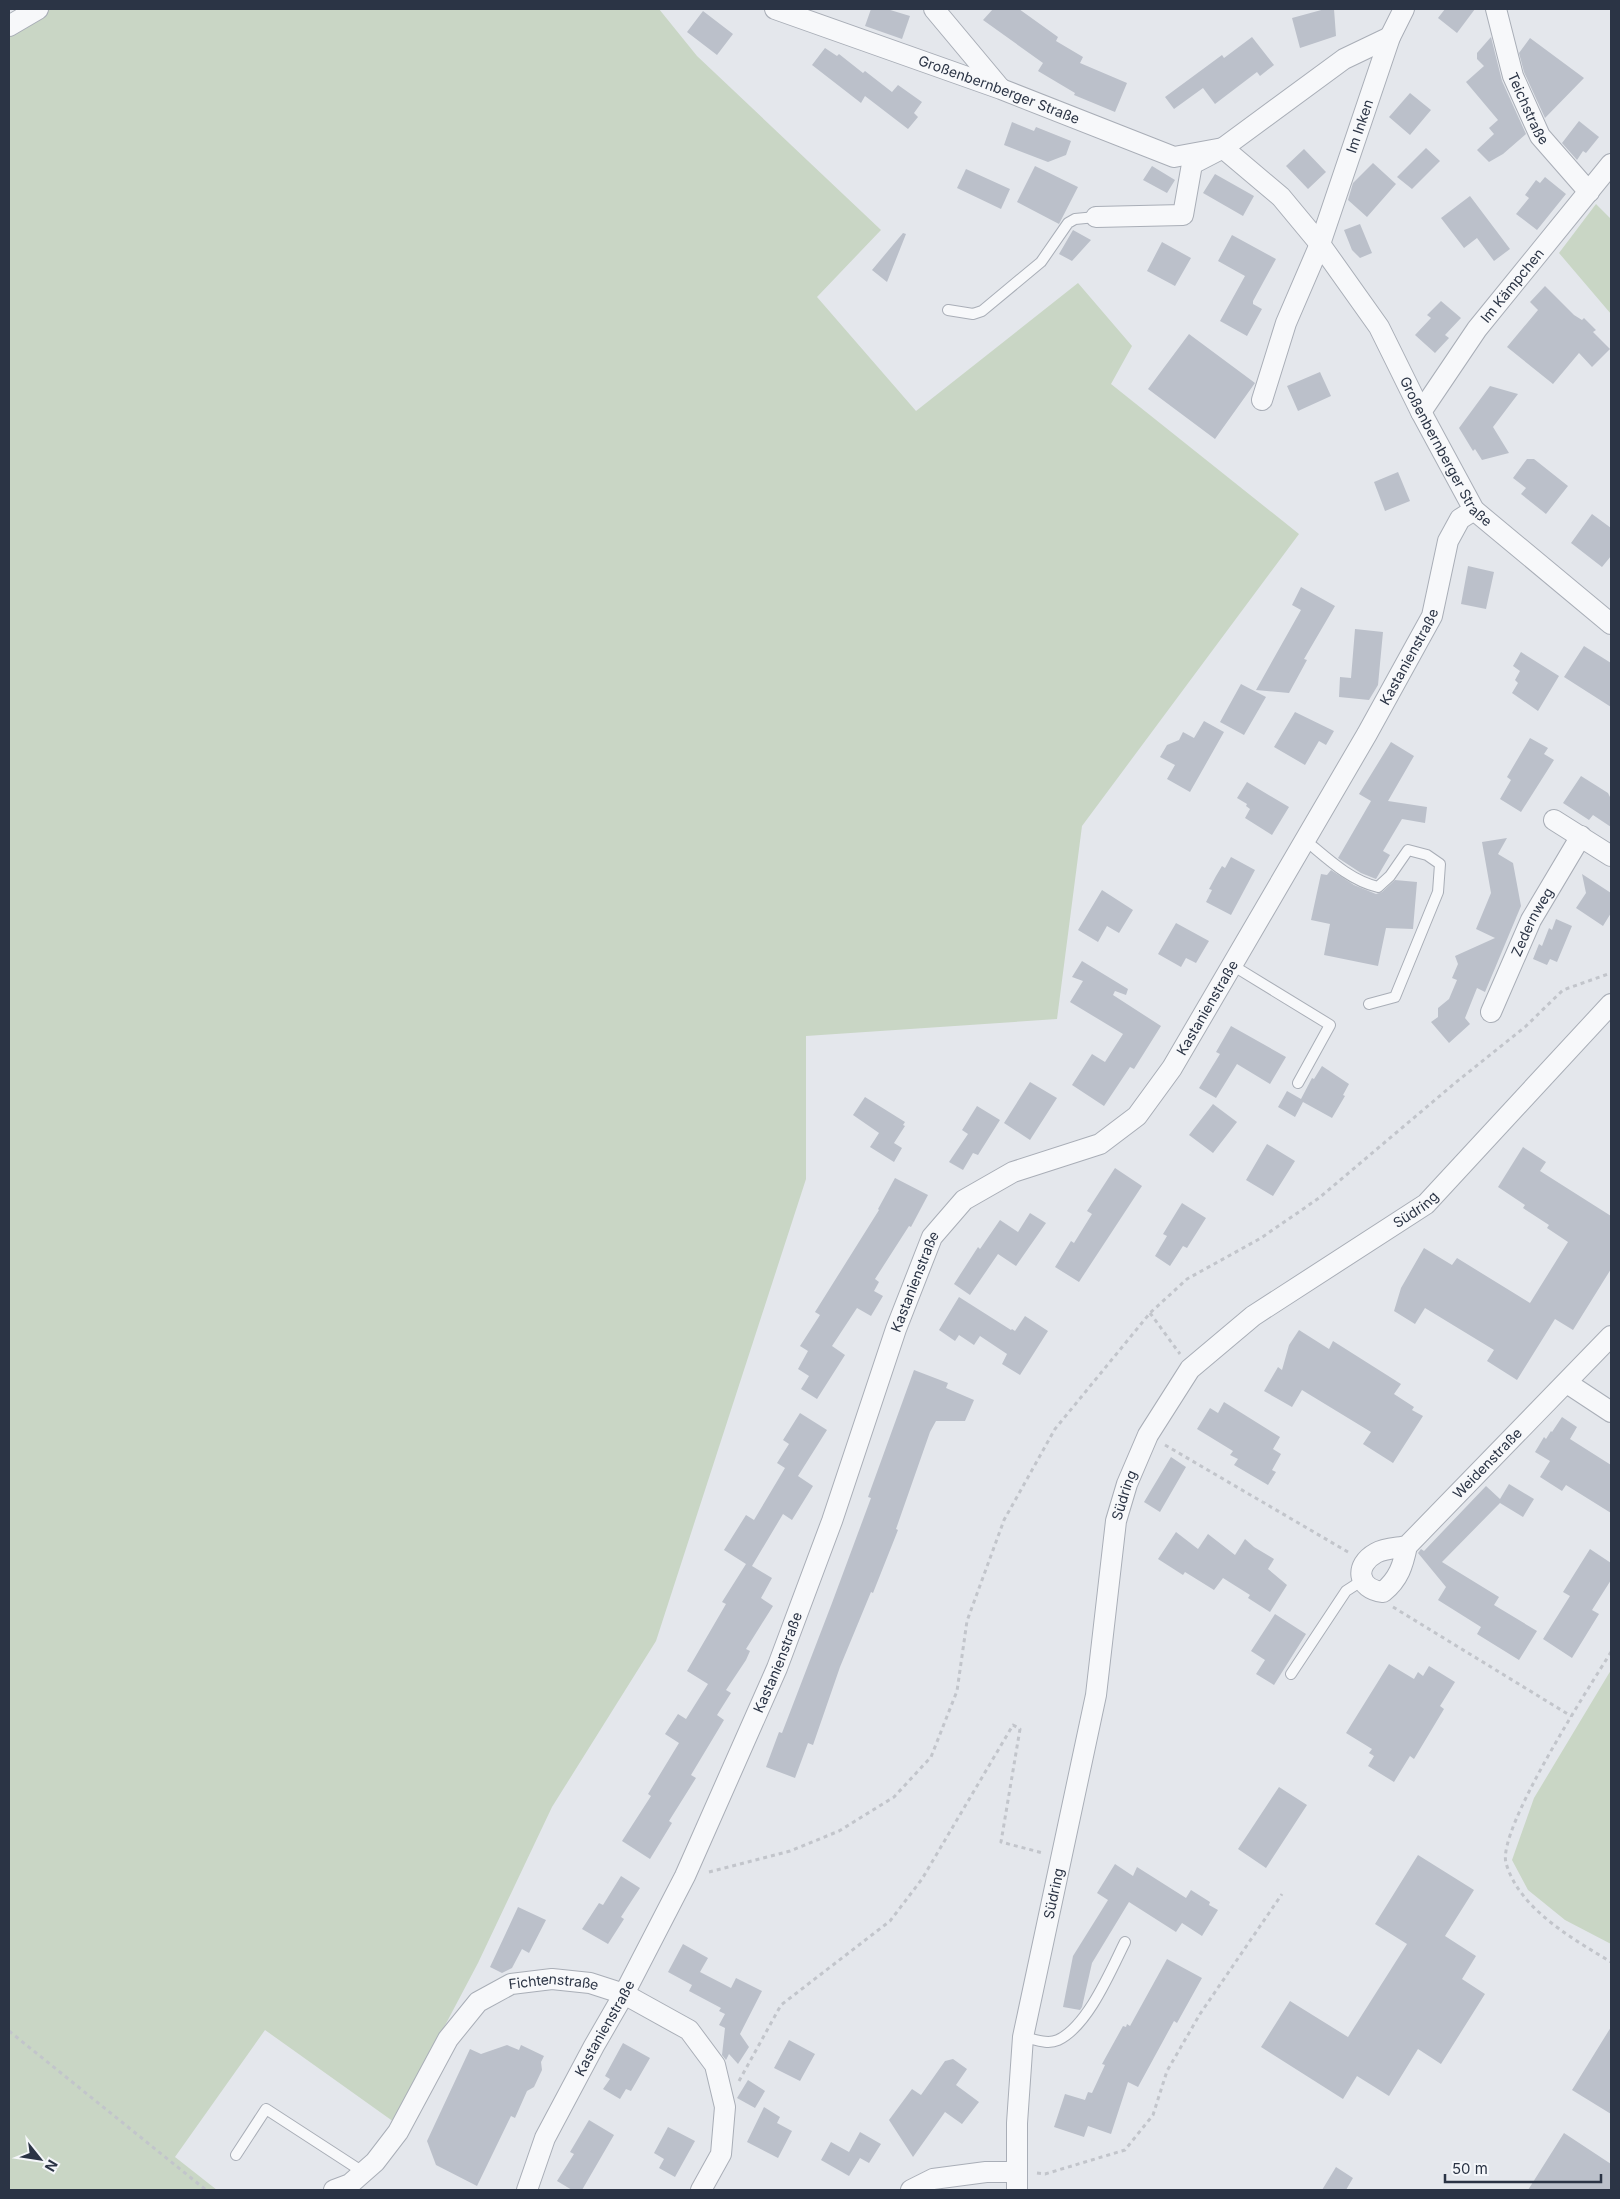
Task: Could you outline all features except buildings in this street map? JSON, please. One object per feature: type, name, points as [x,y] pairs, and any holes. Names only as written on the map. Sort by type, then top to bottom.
[{"type":"street","points":[[9,26],[38,9]]},
{"type":"street","name":"Großenbernberger Straße","points":[[775,9],[1001,89],[1174,157],[1223,148]]},
{"type":"street","points":[[934,9],[1001,89]]},
{"type":"street","name":"Im Inken","points":[[1320,244],[1390,37],[1404,9]]},
{"type":"street","name":"Teichstraße","points":[[1496,9],[1513,76],[1540,136],[1589,192]]},
{"type":"street","name":"Großenbernberger Straße","points":[[1096,217],[1183,215],[1192,164],[1223,148],[1344,59],[1390,37]]},
{"type":"street","name":"Großenbernberger Straße","points":[[1223,148],[1281,196],[1320,244],[1378,327],[1474,510],[1611,624]]},
{"type":"street","name":"Im Kämpchen","points":[[1421,412],[1477,329],[1611,164]]},
{"type":"street","points":[[1262,400],[1286,323],[1320,244]]},
{"type":"street","name":"Kastanienstraße","points":[[527,2190],[545,2138],[624,1994],[685,1876],[777,1668],[832,1521],[896,1329],[932,1237],[964,1200],[1013,1172],[1100,1144],[1137,1116],[1172,1068],[1367,734],[1432,616],[1448,541],[1460,519],[1474,510]]},
{"type":"street","points":[[1554,820],[1611,856]]},
{"type":"street","name":"Zedernweg","points":[[1491,1012],[1531,920],[1581,836]]},
{"type":"street","name":"Südring","points":[[1017,2181],[1017,2123],[1023,2036],[1096,1695],[1116,1521],[1128,1484],[1148,1435],[1190,1369],[1253,1316],[1426,1204],[1611,1004]]},
{"type":"street","name":"Weidenstraße","points":[[1383,1592],[1395,1583],[1402,1567],[1407,1546],[1611,1336]]},
{"type":"street","points":[[1567,1383],[1611,1412]]},
{"type":"street","points":[[1383,1592],[1372,1591],[1365,1586],[1364,1571],[1377,1552],[1407,1546]]},
{"type":"street","name":"Fichtenstraße","points":[[349,2184],[375,2162],[398,2132],[448,2038],[478,2002],[511,1984],[552,1979],[590,1983],[624,1994],[689,2030],[715,2064],[724,2108],[721,2154],[701,2190]]},
{"type":"street","points":[[911,2190],[933,2179],[986,2172],[1017,2181]]},
{"type":"lane","points":[[948,310],[973,314],[982,311],[1042,262],[1068,223],[1076,219],[1096,217]]},
{"type":"lane","points":[[1305,840],[1342,870],[1365,884],[1378,886],[1390,876],[1408,850],[1428,855],[1440,864],[1438,892],[1395,997],[1369,1004]]},
{"type":"lane","points":[[1232,965],[1330,1025],[1298,1083]]},
{"type":"lane","points":[[1291,1674],[1346,1590],[1364,1571]]},
{"type":"lane","points":[[1023,2036],[1042,2042],[1057,2040],[1072,2028],[1087,2014],[1125,1942]]},
{"type":"lane","points":[[236,2156],[266,2109],[349,2184]]},
{"type":"path","points":[[1150,1313],[1190,1369]]},
{"type":"path","points":[[1148,1435],[1364,1571]]},
{"type":"path","points":[[1383,1592],[1394,1608],[1571,1716]]},
{"type":"path","points":[[1611,1652],[1571,1716],[1512,1825],[1506,1861],[1518,1891],[1563,1932],[1611,1962]]},
{"type":"path","points":[[724,2108],[781,2005],[890,1921],[922,1879],[1013,1726],[1020,1729],[1001,1842],[1060,1858]]},
{"type":"path","points":[[1017,2181],[1125,2150],[1153,2115],[1167,2071],[1200,2014],[1282,1894]]},
{"type":"path","points":[[9,2031],[206,2190]]},
{"type":"green space","points":[[44,9],[659,9],[697,56],[881,230],[817,297],[916,411],[1078,283],[1132,346],[1111,384],[1299,534],[1082,826],[1057,1019],[806,1036],[806,1179],[656,1641],[552,1807],[478,1963],[394,2122],[265,2030],[175,2157],[217,2190],[9,2190],[9,31]]},
{"type":"green space","points":[[1596,204],[1611,219],[1611,314],[1559,253]]},
{"type":"green space","points":[[1611,1670],[1611,1944],[1565,1920],[1528,1890],[1512,1860],[1534,1798]]}]
